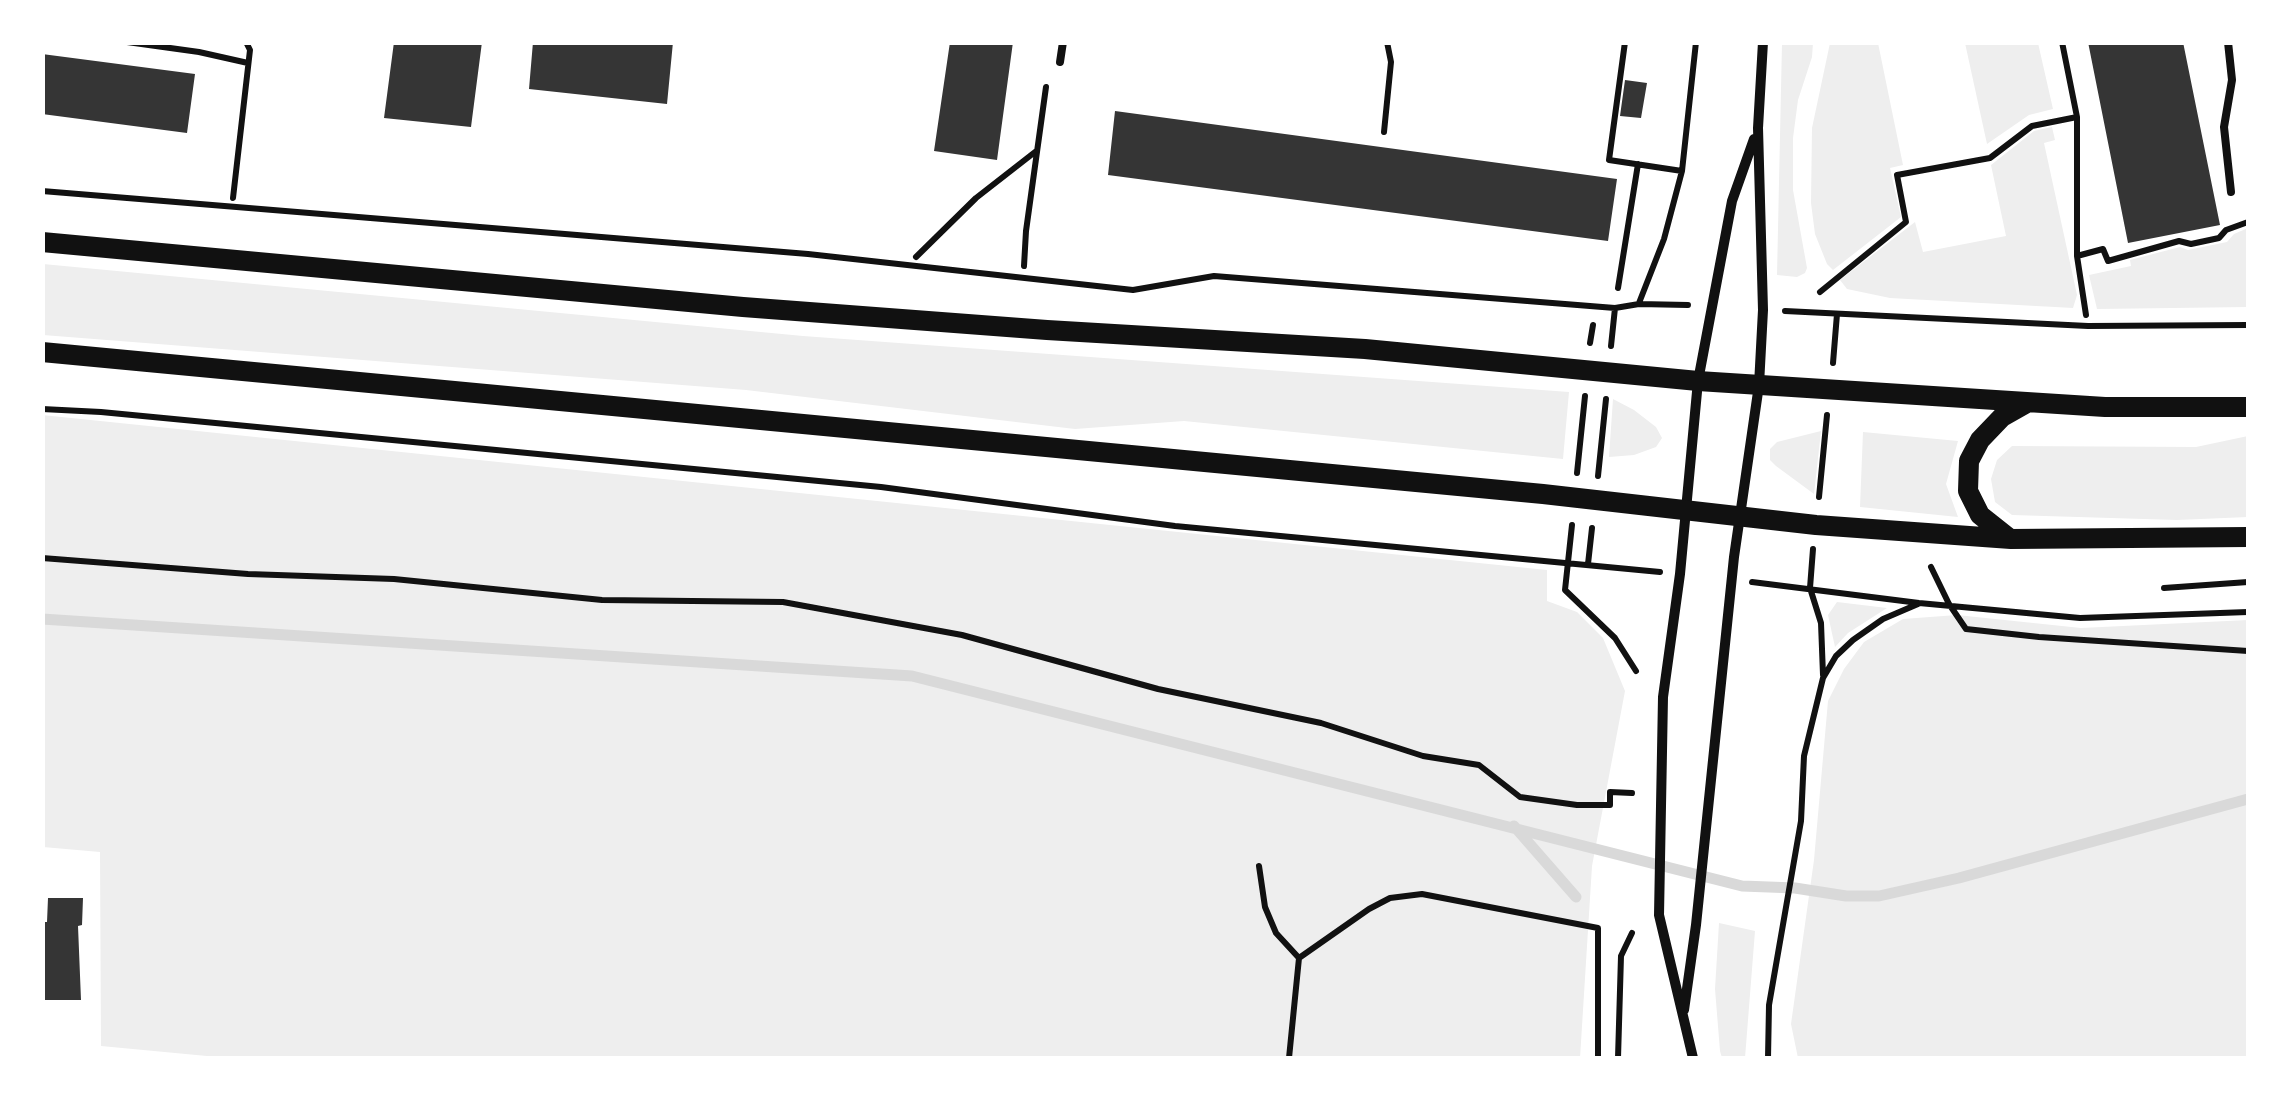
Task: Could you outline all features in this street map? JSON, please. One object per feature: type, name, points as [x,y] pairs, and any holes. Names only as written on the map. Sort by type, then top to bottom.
[{"type":"main road","points":[[42,242],[743,307],[1365,349],[1698,382],[2105,407],[2248,408]]},
{"type":"main road","points":[[42,352],[663,408],[1816,524],[2011,540],[2248,537]]},
{"type":"main road","points":[[2011,540],[1980,515],[1968,491],[1970,461],[1980,440],[2002,417],[2027,403]]},
{"type":"street","points":[[1684,1010],[1732,580],[1759,385],[1763,310],[1758,128],[1764,42]]},
{"type":"street","points":[[1694,1058],[1660,915],[1663,697],[1680,574],[1698,382],[1732,201],[1758,128]]},
{"type":"lane","points":[[1060,62],[1063,42]]},
{"type":"lane","points":[[2228,42],[2232,80],[2224,127],[2231,192]]},
{"type":"path","points":[[126,42],[248,63]]},
{"type":"path","points":[[232,198],[250,50],[246,42]]},
{"type":"path","points":[[1384,132],[1391,62],[1387,42]]},
{"type":"path","points":[[1625,42],[1610,160],[1682,171]]},
{"type":"path","points":[[1639,304],[1664,239],[1682,171],[1696,42]]},
{"type":"path","points":[[2062,42],[2077,117],[2077,256],[2086,315]]},
{"type":"path","points":[[1024,266],[1046,86]]},
{"type":"path","points":[[1820,292],[1906,222],[1897,174],[1990,158],[2032,126],[2077,117]]},
{"type":"path","points":[[916,257],[976,198],[1037,151]]},
{"type":"path","points":[[1618,288],[1638,164]]},
{"type":"path","points":[[42,191],[808,254],[1132,290],[1214,276],[1615,308],[1639,304],[1713,306]]},
{"type":"path","points":[[2077,256],[2103,249],[2108,260],[2178,241],[2190,244],[2219,238],[2226,230],[2248,222]]},
{"type":"path","points":[[1588,564],[1615,308]]},
{"type":"path","points":[[1763,310],[2088,326],[2248,325]]},
{"type":"path","points":[[1768,1058],[1769,1005],[1801,821],[1804,756],[1823,678],[1821,623],[1810,588],[1838,314]]},
{"type":"path","points":[[42,409],[862,485],[1175,526],[1680,574]]},
{"type":"path","points":[[42,558],[228,572],[394,578],[602,600],[782,602],[962,635],[1158,689],[1321,723],[1423,756],[1479,765],[1520,797],[1577,806],[1610,805],[1610,792],[1632,793]]},
{"type":"path","points":[[1931,567],[1966,629],[2038,638],[2248,651]]},
{"type":"path","points":[[1732,580],[1919,604],[2080,618],[2248,612]]},
{"type":"path","points":[[2164,588],[2248,582]]},
{"type":"path","points":[[1823,678],[1836,656],[1853,640],[1883,619],[1919,604]]},
{"type":"path","points":[[1259,866],[1265,907],[1276,932],[1299,958],[1289,1058]]},
{"type":"path","points":[[1299,958],[1390,898],[1422,894],[1598,928],[1598,1058]]},
{"type":"path","points":[[1618,1058],[1621,956],[1632,933]]},
{"type":"shaded area","points":[[1782,43],[1813,43],[1793,138],[1793,190],[1807,268],[1797,277],[1777,275]]},
{"type":"shaded area","points":[[1830,43],[1878,43],[1903,165],[1890,168],[1901,217],[1833,270],[1815,234],[1811,203],[1812,128]]},
{"type":"shaded area","points":[[1965,43],[2038,43],[2053,109],[2029,115],[1987,144]]},
{"type":"shaded area","points":[[2052,127],[2055,140],[2044,143],[2077,295],[2073,308],[1890,298],[1847,289],[1840,280],[1915,222],[1923,252],[2006,236],[1991,165],[2034,131]]},
{"type":"shaded area","points":[[2248,228],[2248,307],[2097,309],[2089,275],[2131,266],[2130,260],[2180,247],[2188,250],[2227,242]]},
{"type":"shaded area","points":[[43,264],[803,336],[1569,392],[1563,459],[1184,421],[1075,429],[746,390],[43,335]]},
{"type":"shaded area","points":[[1613,399],[1656,427],[1662,438],[1656,447],[1634,455],[1609,457]]},
{"type":"shaded area","points":[[42,415],[1547,570],[1547,601],[1577,612],[1603,638],[1625,691],[1592,866],[1580,1058],[228,1058],[101,1046],[100,852],[43,847]]},
{"type":"shaded area","points":[[1821,431],[1814,494],[1770,460],[1770,449],[1777,442]]},
{"type":"shaded area","points":[[1863,432],[1958,441],[1946,484],[1958,517],[1860,507]]},
{"type":"shaded area","points":[[2248,436],[2248,517],[2177,520],[2012,515],[1995,502],[1991,479],[1997,460],[2012,446],[2196,447]]},
{"type":"shaded area","points":[[1837,602],[1887,608],[1848,633],[1835,647],[1828,615]]},
{"type":"shaded area","points":[[1957,615],[2081,628],[2248,620],[2248,1058],[1798,1058],[1791,1024],[1814,860],[1828,701],[1844,669],[1864,642],[1903,619]]},
{"type":"shaded area","points":[[1719,923],[1755,931],[1745,1058],[1722,1058],[1720,1051],[1715,989]]},
{"type":"building","points":[[394,42],[482,42],[471,127],[384,118]]},
{"type":"building","points":[[533,42],[673,42],[667,104],[529,89]]},
{"type":"building","points":[[950,42],[1013,42],[997,160],[934,151]]},
{"type":"building","points":[[2088,42],[2183,42],[2220,225],[2128,243]]},
{"type":"building","points":[[42,54],[195,74],[187,133],[42,114]]},
{"type":"building","points":[[1625,80],[1647,83],[1641,118],[1620,116]]},
{"type":"building","points":[[1115,111],[1617,179],[1608,241],[1108,175]]},
{"type":"building","points":[[48,898],[83,898],[82,925],[78,926],[81,1000],[42,1000],[42,922],[47,922]]},
{"type":"waterway","points":[[42,619],[912,676],[1742,886],[1795,888],[1846,896],[1879,896],[1959,878],[2248,799]]},
{"type":"waterway","points":[[1514,826],[1576,897]]}]
